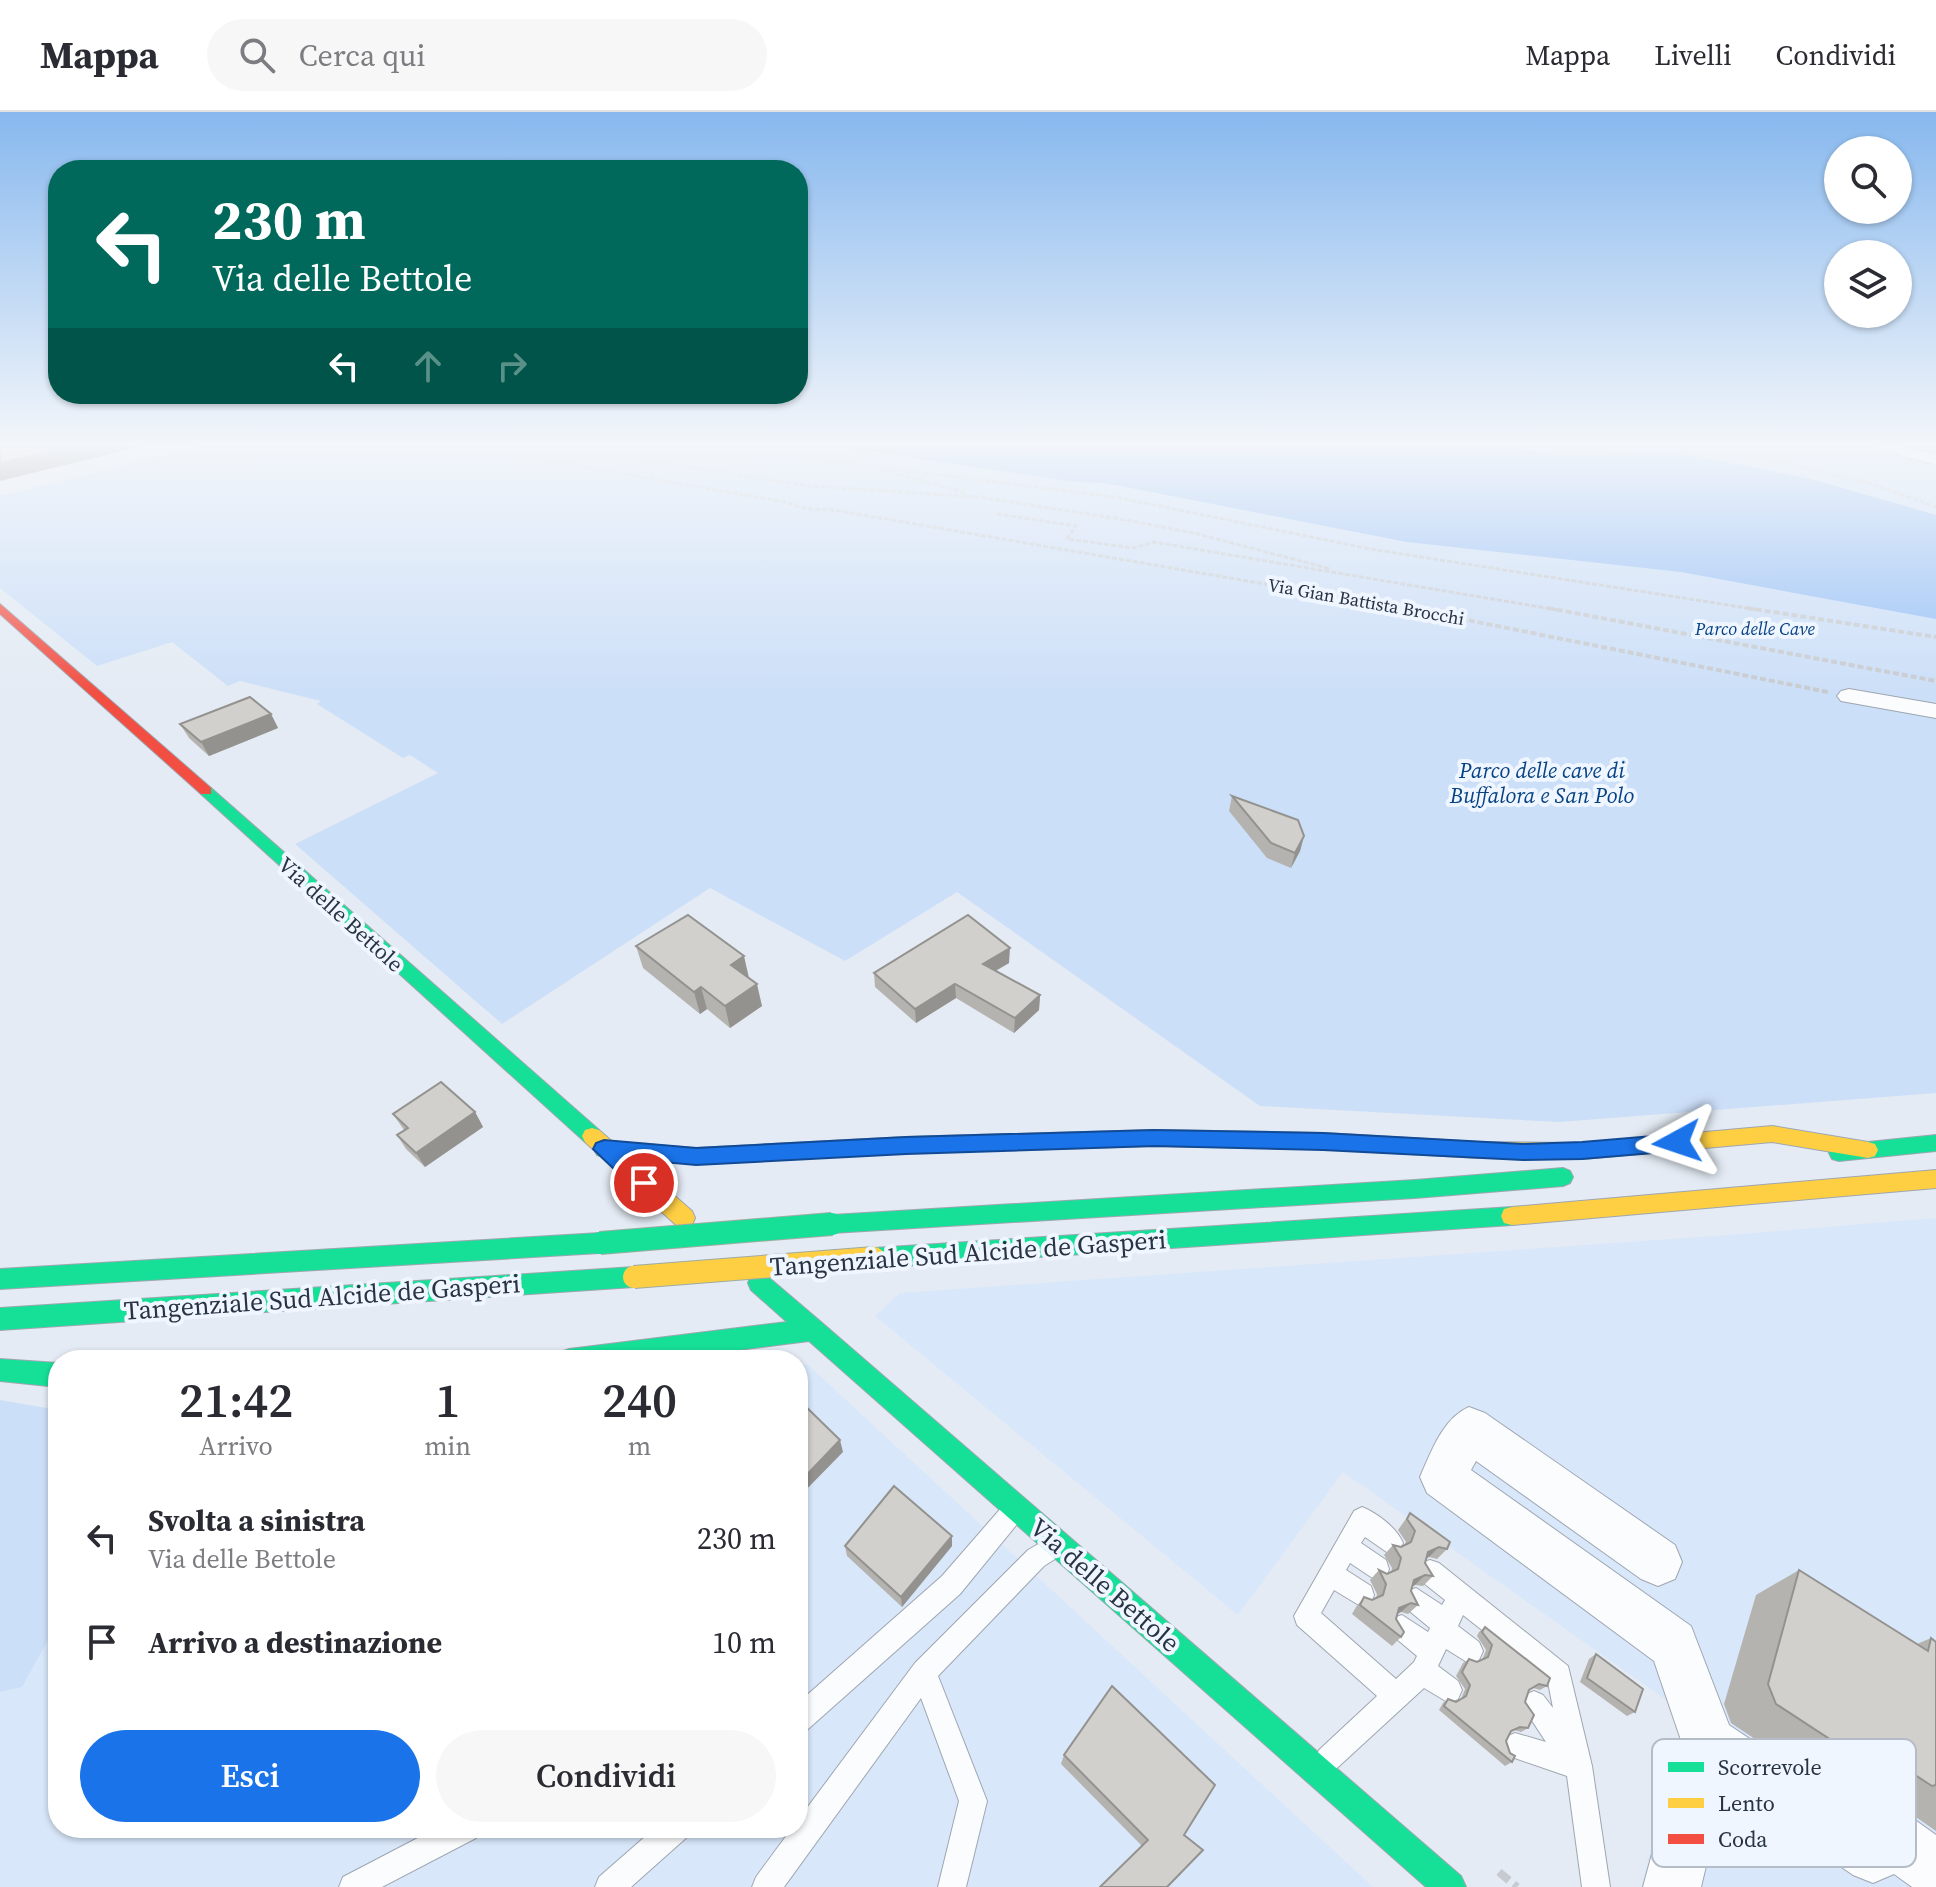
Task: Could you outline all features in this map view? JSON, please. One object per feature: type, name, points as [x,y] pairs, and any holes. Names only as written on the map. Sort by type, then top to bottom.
[{"type":"main road","name":"Via delle Bettole","points":[[0,608],[684,1218]]},
{"type":"main road","points":[[604,1149],[696,1156],[906,1145],[1154,1138],[1323,1141],[1523,1152],[1582,1151],[1772,1134],[1868,1150]]},
{"type":"main road","points":[[1790,1157],[1936,1143]]},
{"type":"main road","name":"Tangenziale Sud Alcide de Gasperi","points":[[0,1279],[600,1243],[832,1224],[1415,1189],[1587,1174]]},
{"type":"main road","name":"Tangenziale Sud Alcide de Gasperi","points":[[0,1319],[874,1258],[1435,1223],[1936,1179]]},
{"type":"main road","name":"Via delle Bettole","points":[[759,1283],[1450,1887]]},
{"type":"main road","points":[[650,1350],[813,1330]]},
{"type":"main road","points":[[0,1370],[48,1374]]},
{"type":"street","points":[[1849,696],[1936,711]]},
{"type":"street","points":[[1658,1562],[1469,1429],[1443,1477],[1673,1644],[1708,1739]]},
{"type":"street","points":[[1916,1855],[1936,1870]]},
{"type":"street","points":[[1672,1887],[1677,1867]]},
{"type":"lane","points":[[808,1712],[951,1585],[1016,1508]]},
{"type":"lane","points":[[1391,1543],[1362,1519],[1306,1616],[1396,1696]]},
{"type":"lane","points":[[808,1830],[924,1672],[1036,1558],[1058,1544]]},
{"type":"lane","points":[[1346,1546],[1377,1569]]},
{"type":"lane","points":[[1430,1572],[1559,1675],[1579,1766],[1596,1887]]},
{"type":"lane","points":[[1330,1573],[1362,1595]]},
{"type":"lane","points":[[1316,1770],[1396,1696],[1435,1644],[1460,1597]]},
{"type":"lane","points":[[1416,1600],[1435,1644],[1449,1690]]},
{"type":"lane","points":[[1402,1627],[1435,1644],[1470,1651]]},
{"type":"lane","points":[[924,1672],[973,1801],[952,1887]]},
{"type":"lane","points":[[1534,1704],[1579,1766]]},
{"type":"lane","points":[[1515,1746],[1579,1766]]},
{"type":"lane","points":[[353,1887],[447,1838]]},
{"type":"lane","points":[[609,1887],[665,1838]]},
{"type":"lane","points":[[766,1887],[802,1838]]},
{"type":"path","name":"Via Gian Battista Brocchi","points":[[946,529],[1359,598],[1849,696]]},
{"type":"path","points":[[1074,529],[1067,539],[1134,548],[1153,542],[1171,544],[1534,605],[1936,681]]},
{"type":"path","points":[[1167,529],[1198,534],[1352,575]]},
{"type":"path","points":[[1271,529],[1370,549],[1936,637]]},
{"type":"shaded area","points":[[1936,1218],[1936,1887],[1641,1887],[1652,1845],[1652,1867],[1916,1867],[1916,1739],[1679,1739],[1686,1714],[1343,1472],[1238,1615],[875,1316],[900,1293]]},
{"type":"shaded area","points":[[808,1365],[1373,1887],[0,1887],[0,1692],[22,1687],[48,1640],[48,1838],[808,1838]]},
{"type":"green space","name":"Parco delle cave di Buffalora e San Polo","points":[[0,529],[1936,529],[1936,1093],[1559,1122],[1260,1106],[957,892],[845,961],[710,888],[502,1024],[295,844],[438,773],[410,755],[403,758],[317,704],[321,701],[240,681],[228,686],[172,642],[97,666],[0,588]]},
{"type":"green space","points":[[0,1400],[48,1408],[48,1640],[22,1687],[0,1692]]},
{"type":"water","points":[[1340,529],[1936,529],[1936,619],[1681,572],[1407,542]]},
{"type":"building","points":[[250,697],[271,714],[201,742],[180,724]]},
{"type":"building","points":[[1232,796],[1298,820],[1304,836],[1295,853],[1271,843]]},
{"type":"building","points":[[688,915],[744,956],[731,965],[757,984],[725,1006],[701,987],[694,992],[636,946]]},
{"type":"building","points":[[968,915],[1010,948],[983,964],[1040,995],[1015,1018],[955,984],[915,1009],[874,973]]},
{"type":"building","points":[[441,1082],[475,1112],[416,1153],[397,1135],[408,1128],[393,1114]]},
{"type":"building","points":[[808,1409],[840,1440],[808,1474]]},
{"type":"building","points":[[894,1486],[952,1536],[901,1597],[845,1546]]},
{"type":"building","points":[[1410,1513],[1450,1542],[1447,1549],[1439,1547],[1428,1552],[1425,1563],[1433,1576],[1425,1575],[1414,1580],[1411,1591],[1418,1605],[1411,1603],[1399,1608],[1396,1619],[1404,1632],[1401,1637],[1360,1605],[1364,1597],[1372,1600],[1383,1595],[1386,1584],[1379,1570],[1387,1574],[1398,1569],[1401,1558],[1393,1545],[1401,1547],[1411,1542],[1415,1531],[1407,1519]]},
{"type":"building","points":[[1799,1570],[1928,1651],[1931,1638],[1936,1642],[1936,1785],[1932,1786],[1916,1776],[1916,1739],[1829,1739],[1776,1704],[1768,1684]]},
{"type":"building","points":[[1485,1627],[1550,1678],[1547,1686],[1539,1684],[1529,1690],[1525,1702],[1534,1715],[1528,1728],[1511,1731],[1506,1741],[1510,1753],[1515,1756],[1512,1762],[1444,1706],[1448,1699],[1456,1702],[1466,1696],[1470,1685],[1462,1672],[1469,1659],[1477,1662],[1488,1657],[1492,1645],[1482,1632]]},
{"type":"building","points":[[1596,1654],[1643,1689],[1635,1712],[1587,1678]]},
{"type":"building","points":[[1112,1686],[1215,1785],[1184,1835],[1203,1850],[1167,1887],[1100,1887],[1148,1840],[1064,1755]]},
{"type":"traffic: fast","points":[[206,791],[592,1136]]},
{"type":"traffic: fast","points":[[604,1149],[696,1156],[906,1145],[1154,1138],[1323,1141],[1479,1150]]},
{"type":"traffic: fast","points":[[1839,1153],[1936,1143]]},
{"type":"traffic: fast","points":[[832,1224],[1415,1189],[1563,1177]]},
{"type":"traffic: fast","points":[[874,1258],[1512,1216]]},
{"type":"traffic: fast","points":[[600,1243],[832,1224]]},
{"type":"traffic: fast","points":[[0,1279],[600,1243]]},
{"type":"traffic: fast","points":[[0,1319],[634,1277]]},
{"type":"traffic: fast","points":[[759,1283],[1450,1887]]},
{"type":"traffic: fast","points":[[650,1350],[813,1330]]},
{"type":"traffic: fast","points":[[0,1370],[48,1374]]},
{"type":"traffic: slow","points":[[1479,1150],[1582,1151],[1772,1134],[1868,1150]]},
{"type":"traffic: slow","points":[[592,1136],[684,1218]]},
{"type":"traffic: slow","points":[[1512,1216],[1936,1179]]},
{"type":"traffic: slow","points":[[634,1277],[874,1258]]},
{"type":"traffic: jam","points":[[0,608],[206,791]]},
{"type":"route","points":[[644,1183],[604,1149],[696,1156],[906,1145],[1154,1138],[1323,1141],[1523,1152],[1582,1151],[1677,1142]]},
{"type":"park label","name":"Parco delle Cave","points":[[1755,629]]}]
